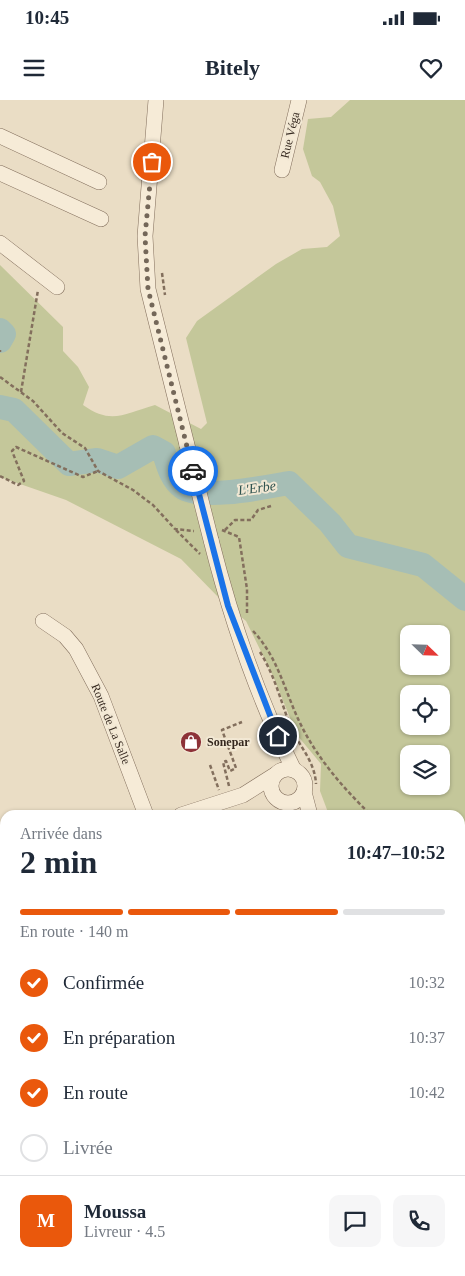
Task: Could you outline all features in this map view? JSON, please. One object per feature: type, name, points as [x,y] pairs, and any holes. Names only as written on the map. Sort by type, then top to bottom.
[{"type":"street","points":[[149,100],[154,116]]},
{"type":"street","points":[[156,100],[145,236],[148,289],[187,445],[205,536],[228,606],[280,742],[294,770],[304,779],[310,790],[310,810]]},
{"type":"street","name":"Rue Véga","points":[[282,170],[299,100]]},
{"type":"street","points":[[0,136],[99,182]]},
{"type":"street","points":[[0,173],[100,219]]},
{"type":"street","points":[[0,243],[57,287]]},
{"type":"street","name":"Route de La Salle","points":[[43,621],[65,636],[76,649],[99,692],[144,810]]},
{"type":"street","points":[[280,742],[275,774],[270,790],[294,810]]},
{"type":"street","points":[[196,810],[233,798],[287,768],[294,770]]},
{"type":"street","points":[[233,798],[284,802],[300,798],[310,790]]},
{"type":"path","points":[[161,266],[166,303]]},
{"type":"path","points":[[21,392],[41,274]]},
{"type":"path","points":[[0,377],[33,401],[62,433],[85,448],[98,471],[140,495],[204,559]]},
{"type":"path","points":[[0,476],[18,485],[24,481],[12,451],[16,447],[83,477],[98,471]]},
{"type":"path","points":[[242,610],[246,617],[247,589],[239,537],[225,530],[235,520],[251,520],[258,510],[271,506]]},
{"type":"path","points":[[175,528],[205,536]]},
{"type":"path","points":[[251,634],[247,626],[256,634],[281,674],[300,724],[338,783],[366,810]]},
{"type":"path","points":[[260,652],[270,668],[292,729],[311,762],[316,775],[310,790]]},
{"type":"path","points":[[233,798],[223,762],[226,761],[230,771],[236,768],[222,730],[242,722]]},
{"type":"path","points":[[210,765],[233,798]]},
{"type":"green space","points":[[350,100],[465,100],[465,810],[327,810],[320,791],[321,764],[297,735],[273,676],[246,621],[221,600],[181,559],[66,500],[0,477],[0,265],[63,327],[63,351],[78,367],[89,387],[83,405],[102,415],[118,416],[155,405],[201,429],[207,423],[186,338],[197,321],[276,264],[302,249],[327,247],[340,236],[333,206],[320,182],[312,176],[303,149],[308,119],[331,117]]},
{"type":"waterway","name":"L'Erbe","points":[[0,330],[4,334],[0,341]]},
{"type":"waterway","name":"L'Erbe","points":[[0,407],[14,410],[69,464],[97,460],[118,467],[153,447],[164,453],[170,472],[178,484],[191,491],[204,493],[234,492],[289,483],[330,523],[348,546],[423,565],[465,599]]},
{"type":"way so far","points":[[152,162],[145,236],[148,289],[193,471]]},
{"type":"place","name":"Sonepar","points":[[191,742]]},
{"type":"route","points":[[193,471],[228,606],[248,663],[278,736]]}]
